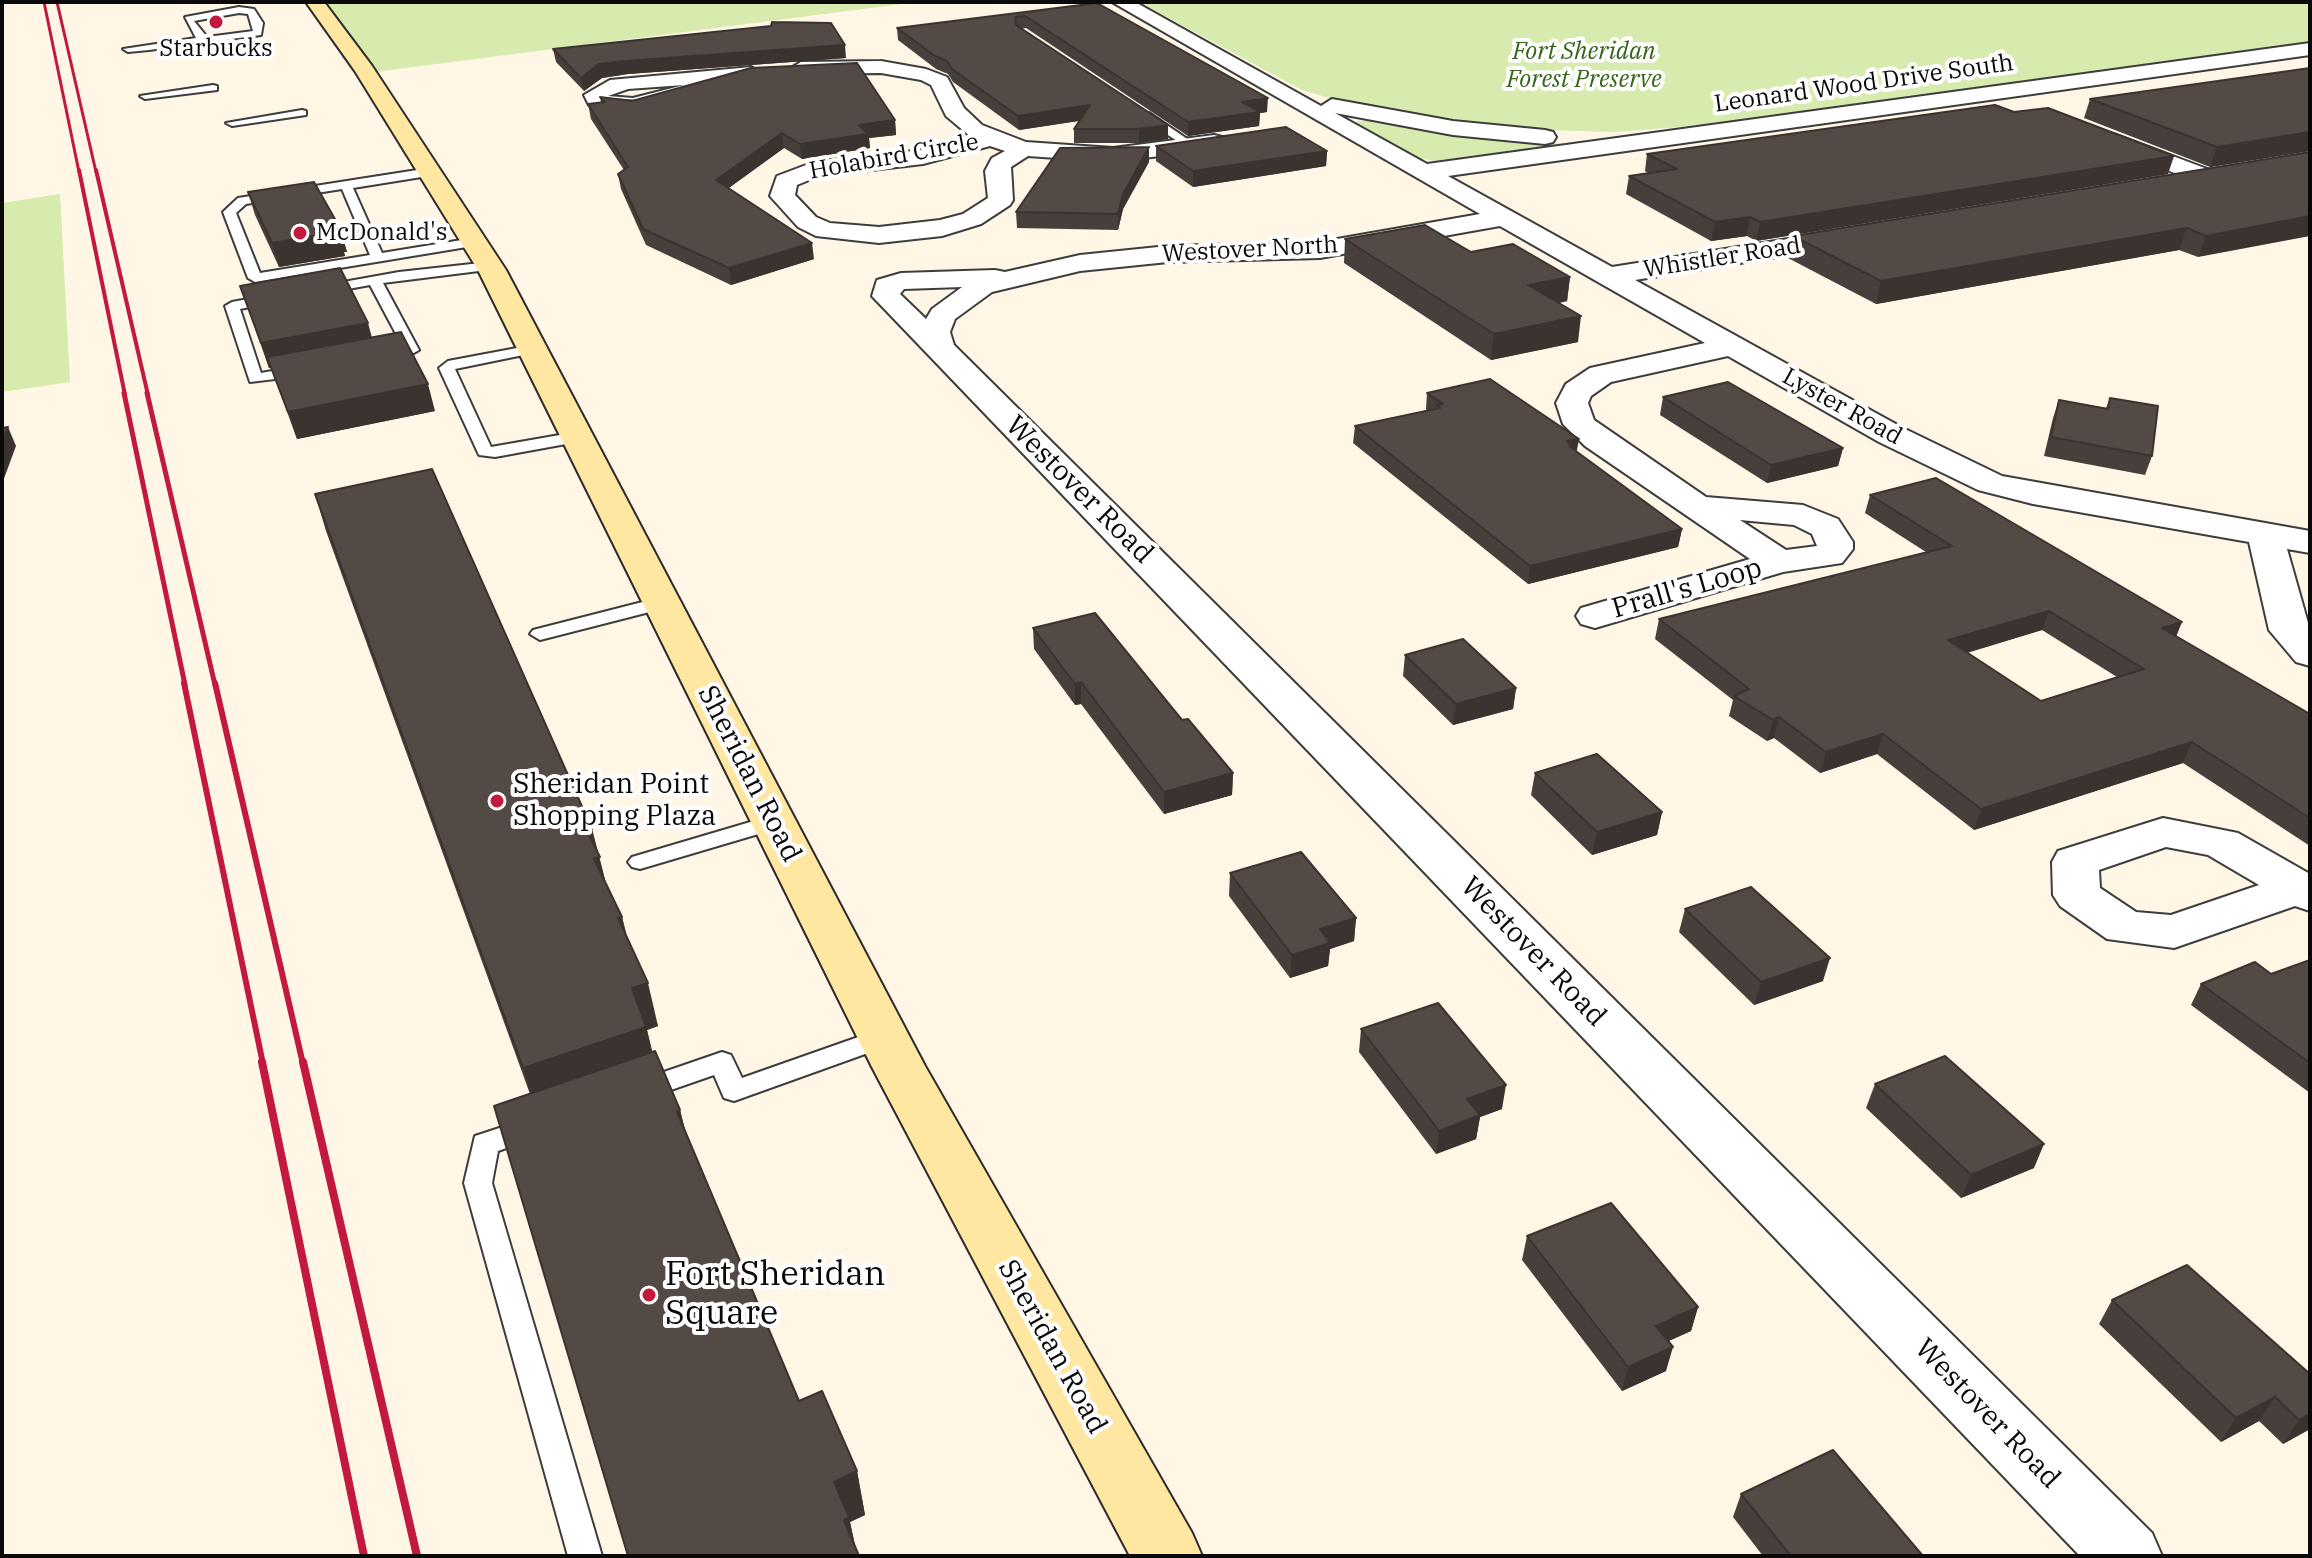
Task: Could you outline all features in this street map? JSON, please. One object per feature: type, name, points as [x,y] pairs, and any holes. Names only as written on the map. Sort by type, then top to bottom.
[{"type":"main road","name":"Sheridan Road","points":[[315,2],[365,70],[482,254],[884,1037],[1167,1556]]},
{"type":"street","name":"Lyster Road","points":[[1121,2],[1891,435],[1990,483],[2033,494],[2310,542]]},
{"type":"street","name":"Leonard Wood Drive South","points":[[1425,172],[2310,49]]},
{"type":"street","points":[[751,73],[634,105],[606,103],[597,100],[595,95],[610,86],[628,83],[751,73],[881,67],[926,75],[940,81],[962,121],[991,139],[1024,149],[1113,155],[1237,139]]},
{"type":"street","points":[[1989,93],[2032,110]]},
{"type":"street","points":[[1289,96],[1453,128],[1627,142]]},
{"type":"street","points":[[1300,130],[1339,124]]},
{"type":"street","points":[[2087,131],[2209,178]]},
{"type":"street","name":"Holabird Circle","points":[[991,139],[923,157],[814,169],[786,181],[782,196],[807,222],[825,230],[879,235],[942,228],[972,219],[993,208],[1001,200],[997,171],[1000,163],[1024,149]]},
{"type":"street","points":[[2162,186],[2238,173]]},
{"type":"street","name":"Westover North","points":[[1136,257],[1320,250],[1506,217]]},
{"type":"street","name":"Whistler Road","points":[[1608,276],[1882,232]]},
{"type":"street","name":"Westover Road","points":[[940,348],[935,332],[942,315],[982,286],[1080,263],[1136,257]]},
{"type":"street","name":"Westover Road","points":[[1015,277],[901,281],[887,286],[886,296],[2127,1556]]},
{"type":"street","name":"Prall's Loop","points":[[1731,346],[1601,375],[1577,391],[1572,403],[1579,424],[1597,439],[1779,562]]},
{"type":"street","name":"Prall's Loop","points":[[1595,616],[1779,562],[1829,555],[1835,549],[1835,542],[1825,527],[1803,516],[1761,510],[1697,507]]},
{"type":"street","points":[[2265,535],[2289,630],[2310,654]]},
{"type":"lane","points":[[128,49],[206,40],[258,33],[258,23],[251,11],[215,12],[188,19],[197,34],[206,40]]},
{"type":"lane","points":[[145,96],[213,88]]},
{"type":"lane","points":[[1138,111],[1190,145]]},
{"type":"lane","points":[[232,123],[302,113]]},
{"type":"lane","points":[[430,172],[242,201],[229,212],[255,278],[378,259],[482,254]]},
{"type":"lane","points":[[346,185],[378,259]]},
{"type":"lane","points":[[318,367],[255,379],[232,306],[375,281],[482,254]]},
{"type":"lane","points":[[365,358],[412,350],[375,281]]},
{"type":"lane","points":[[533,349],[453,364],[447,368],[485,451],[495,452],[577,437]]},
{"type":"lane","points":[[540,634],[662,603]]},
{"type":"lane","points":[[640,862],[774,822]]},
{"type":"lane","points":[[619,1098],[722,1062],[734,1091],[884,1037]]},
{"type":"lane","points":[[559,1118],[485,1144],[478,1183],[585,1556]]},
{"type":"green space","points":[[315,2],[917,2],[367,73]]},
{"type":"green space","name":"Fort Sheridan Forest Preserve","points":[[1139,2],[2310,2],[2310,43],[1708,125],[1613,132],[1546,130],[1415,116],[1353,105],[1302,90]]},
{"type":"green space","points":[[1368,120],[1445,132],[1562,144],[1434,161],[1413,157],[1355,122]]},
{"type":"green space","points":[[60,194],[70,382],[2,392],[2,203]]},
{"type":"building","points":[[1097,3],[1268,98],[1242,102],[1260,112],[1188,122],[1025,16],[1015,17],[1016,25],[1168,125],[1139,129],[1074,129],[1090,105],[1018,116],[952,69],[947,61],[935,56],[897,28]]},
{"type":"building","points":[[772,22],[831,23],[845,45],[599,64],[581,78],[553,49],[771,26]]},
{"type":"building","points":[[857,63],[895,120],[859,125],[868,134],[800,144],[782,133],[716,180],[812,243],[729,268],[643,229],[618,174],[628,167],[588,104],[605,102],[600,97],[632,101],[751,68]]},
{"type":"building","points":[[2310,68],[2310,132],[2217,147],[2090,99]]},
{"type":"building","points":[[1995,105],[2014,112],[2048,108],[2174,156],[1760,222],[1750,217],[1715,222],[1629,176],[1677,169],[1647,154]]},
{"type":"building","points":[[1286,127],[1327,151],[1193,171],[1156,146]]},
{"type":"building","points":[[1149,147],[1123,194],[1118,214],[1016,212],[1060,148]]},
{"type":"building","points":[[2310,152],[2310,216],[2206,236],[2187,228],[1881,281],[1793,236]]},
{"type":"building","points":[[314,182],[340,228],[336,229],[338,232],[272,243],[248,192]]},
{"type":"building","points":[[1425,225],[1471,252],[1513,244],[1570,277],[1528,285],[1581,316],[1494,334],[1345,239]]},
{"type":"building","points":[[340,268],[368,323],[261,343],[240,286]]},
{"type":"building","points":[[401,332],[428,384],[288,412],[267,357]]},
{"type":"building","points":[[1490,379],[1579,439],[1567,441],[1572,445],[1569,446],[1682,529],[1530,566],[1355,426],[1440,408],[1436,405],[1443,404],[1427,393]]},
{"type":"building","points":[[1728,382],[1843,448],[1771,465],[1663,397]]},
{"type":"building","points":[[2110,398],[2158,406],[2152,456],[2051,437],[2059,400],[2108,409]]},
{"type":"building","points":[[8,427],[2,442],[2,428]]},
{"type":"building","name":"Sheridan Point Shopping Plaza","points":[[432,469],[592,829],[587,831],[600,857],[594,859],[622,917],[618,918],[648,983],[632,988],[646,1027],[523,1068],[315,494]]},
{"type":"building","points":[[1936,478],[2182,622],[2162,628],[2310,714],[2310,818],[2192,742],[1981,809],[1883,734],[1826,752],[1779,717],[1773,720],[1734,696],[1749,689],[1659,619],[1952,546],[1870,495]],"holes":[[[2049,611],[2144,669],[2041,701],[1948,640]]]},
{"type":"building","points":[[1095,613],[1182,720],[1188,719],[1233,773],[1164,792],[1081,682],[1075,684],[1033,628]]},
{"type":"building","points":[[1463,639],[1516,688],[1456,704],[1405,655]]},
{"type":"building","points":[[1597,754],[1662,812],[1597,832],[1535,773]]},
{"type":"building","points":[[1301,852],[1356,918],[1320,929],[1330,943],[1292,955],[1230,873]]},
{"type":"building","points":[[1751,887],[1830,958],[1761,982],[1685,909]]},
{"type":"building","points":[[2310,960],[2310,1063],[2201,984],[2255,962],[2271,974]]},
{"type":"building","points":[[1438,1003],[1506,1085],[1467,1099],[1480,1115],[1439,1131],[1361,1029]]},
{"type":"building","name":"Fort Sheridan Square","points":[[655,1051],[680,1110],[677,1112],[799,1401],[822,1391],[857,1471],[834,1482],[849,1517],[844,1520],[859,1556],[628,1556],[494,1106]]},
{"type":"building","points":[[1945,1056],[2044,1144],[1971,1175],[1875,1084]]},
{"type":"building","points":[[1611,1203],[1698,1307],[1656,1326],[1673,1347],[1628,1367],[1527,1236]]},
{"type":"building","points":[[2187,1265],[2310,1374],[2310,1414],[2299,1420],[2275,1397],[2236,1418],[2112,1300]]},
{"type":"building","points":[[1833,1450],[1923,1556],[1791,1556],[1741,1494]]},
{"type":"railway","points":[[44,2],[79,172]]},
{"type":"railway","points":[[57,2],[96,172]]},
{"type":"railway","points":[[79,170],[125,395]]},
{"type":"railway","points":[[96,170],[148,395]]},
{"type":"railway","points":[[124,393],[185,685]]},
{"type":"railway","points":[[147,393],[215,685]]},
{"type":"railway","points":[[184,683],[263,1064]]},
{"type":"railway","points":[[215,683],[303,1064]]},
{"type":"railway","points":[[262,1062],[364,1556]]},
{"type":"railway","points":[[303,1062],[417,1556]]},
{"type":"place","name":"Starbucks","points":[[216,22]]},
{"type":"place","name":"McDonald's","points":[[300,233]]},
{"type":"place","name":"Sheridan Point Shopping Plaza","points":[[497,801]]},
{"type":"place","name":"Fort Sheridan Square","points":[[649,1295]]}]
